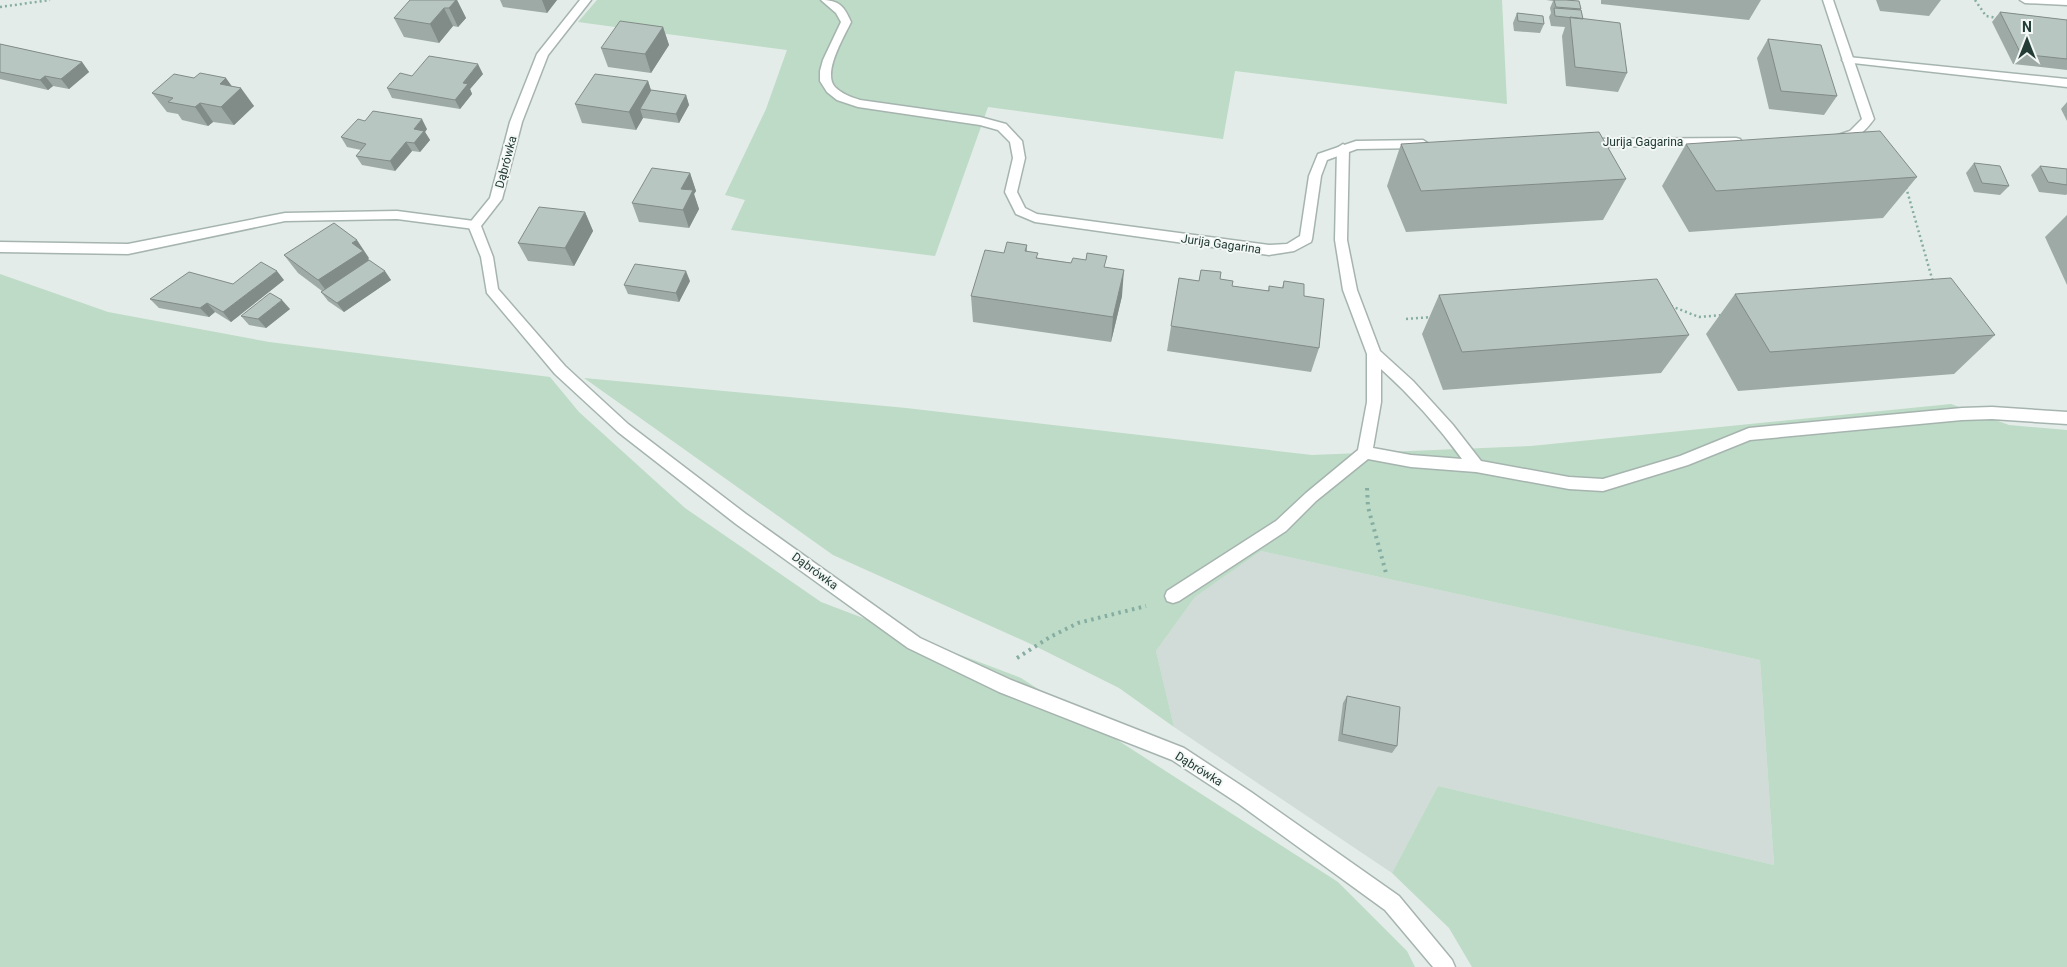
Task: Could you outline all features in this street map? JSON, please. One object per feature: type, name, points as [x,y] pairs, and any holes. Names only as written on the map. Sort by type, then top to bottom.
[{"type":"street","name":"Dąbrówka","points":[[586,0],[543,54],[516,122],[496,198],[474,225],[487,257],[492,290],[560,370],[623,428],[741,519],[914,643],[1005,686],[1178,754],[1245,798],[1392,903],[1444,967]]},
{"type":"street","name":"Jurija Gagarina","points":[[826,0],[841,11],[846,22],[823,74],[827,87],[841,99],[858,103],[980,120],[1002,127],[1016,141],[1019,158],[1011,192],[1020,211],[1035,218],[1269,250],[1290,248],[1306,239],[1310,225],[1316,168],[1322,157],[1356,144],[1438,144]]},
{"type":"street","points":[[1825,142],[1842,140],[1853,135],[1862,128],[1868,119],[1828,0]]},
{"type":"street","points":[[2025,0],[2067,2]]},
{"type":"street","points":[[1848,60],[2067,84]]},
{"type":"street","name":"Jurija Gagarina","points":[[1572,143],[1747,142]]},
{"type":"street","points":[[1172,596],[1282,526],[1311,497],[1365,453],[1374,402],[1374,354],[1350,290],[1341,240],[1343,148]]},
{"type":"street","points":[[0,247],[128,249],[285,217],[397,215],[474,225]]},
{"type":"street","points":[[1374,354],[1408,385],[1448,429],[1476,466]]},
{"type":"street","points":[[1365,453],[1411,461],[1476,466],[1569,484],[1603,485],[1682,461],[1749,434],[1962,414],[1992,413],[2067,418]]},
{"type":"path","points":[[0,8],[50,0]]},
{"type":"path","points":[[1904,180],[1934,285]]},
{"type":"path","points":[[1662,303],[1699,316],[1728,314]]},
{"type":"path","points":[[1406,319],[1436,316]]},
{"type":"path","points":[[1365,453],[1368,507],[1386,573]]},
{"type":"path","points":[[1005,686],[1008,664],[1041,642],[1084,621],[1126,614],[1172,596]]},
{"type":"shaded area","points":[[1261,551],[1760,660],[1774,865],[1438,786],[1392,873],[1174,727],[1156,651],[1195,597]]},
{"type":"green space","points":[[597,0],[1502,0],[1507,104],[1235,71],[1223,139],[988,107],[935,256],[731,230],[745,200],[725,195],[766,109],[787,50],[578,22]]},
{"type":"green space","points":[[0,274],[108,312],[269,342],[550,377],[579,412],[685,508],[821,602],[1021,678],[1338,882],[1407,951],[1415,967],[0,967]]},
{"type":"green space","points":[[584,378],[906,408],[1312,455],[1531,446],[1951,404],[2009,425],[2067,430],[2067,967],[1472,967],[1449,928],[1392,873],[1438,786],[1774,865],[1760,660],[1261,551],[1195,597],[1156,651],[1174,727],[1119,688],[1033,645],[833,555]]},
{"type":"building","points":[[410,0],[456,0],[449,8],[444,8],[430,24],[394,18]]},
{"type":"building","points":[[1554,0],[1579,1],[1581,9],[1556,7]]},
{"type":"building","points":[[1554,8],[1581,10],[1583,19],[1555,16]]},
{"type":"building","points":[[2000,12],[2067,20],[2067,59],[2021,54]]},
{"type":"building","points":[[1517,13],[1543,16],[1544,24],[1518,21]]},
{"type":"building","points":[[1570,17],[1620,23],[1627,73],[1575,67]]},
{"type":"building","points":[[620,21],[663,27],[645,54],[601,48]]},
{"type":"building","points":[[1768,39],[1821,45],[1837,96],[1781,91]]},
{"type":"building","points":[[0,44],[82,62],[61,79],[45,76],[40,80],[0,72]]},
{"type":"building","points":[[429,56],[478,64],[463,83],[468,84],[455,100],[387,88],[400,73],[412,76]]},
{"type":"building","points":[[200,73],[226,78],[220,84],[241,88],[221,107],[200,103],[195,107],[168,102],[173,98],[152,93],[174,74],[194,78]]},
{"type":"building","points":[[595,74],[648,81],[629,112],[575,104]]},
{"type":"building","points":[[651,90],[686,95],[676,114],[640,109]]},
{"type":"building","points":[[373,111],[422,119],[414,129],[424,131],[414,143],[406,142],[390,161],[356,156],[366,144],[341,137],[358,119],[365,121]]},
{"type":"building","points":[[1880,131],[1917,177],[1716,191],[1686,144]]},
{"type":"building","points":[[1599,132],[1626,179],[1421,191],[1401,144]]},
{"type":"building","points":[[1974,163],[2000,166],[2009,186],[1982,183]]},
{"type":"building","points":[[2040,166],[2067,169],[2067,185],[2048,182]]},
{"type":"building","points":[[652,168],[690,173],[681,189],[693,190],[683,210],[632,203]]},
{"type":"building","points":[[539,207],[585,212],[565,248],[518,243]]},
{"type":"building","points":[[334,223],[357,240],[352,243],[363,251],[318,280],[284,255]]},
{"type":"building","points":[[1007,242],[1027,245],[1025,251],[1038,253],[1036,258],[1071,263],[1073,258],[1086,260],[1087,253],[1107,256],[1104,267],[1124,270],[1113,317],[971,296],[985,250],[1004,253]]},
{"type":"building","points":[[369,260],[385,271],[337,303],[321,292]]},
{"type":"building","points":[[261,262],[277,271],[223,312],[207,303],[200,308],[150,299],[189,272],[233,284]]},
{"type":"building","points":[[635,264],[686,271],[676,293],[624,285]]},
{"type":"building","points":[[1201,270],[1221,272],[1220,279],[1233,281],[1232,286],[1269,291],[1269,286],[1283,288],[1284,281],[1304,284],[1304,296],[1324,299],[1319,348],[1171,326],[1179,278],[1199,281]]},
{"type":"building","points":[[1951,278],[1995,335],[1770,352],[1735,294]]},
{"type":"building","points":[[1657,279],[1689,335],[1462,352],[1439,295]]},
{"type":"building","points":[[270,293],[282,300],[258,319],[241,316]]},
{"type":"building","points":[[1347,696],[1400,707],[1397,746],[1342,734]]}]
